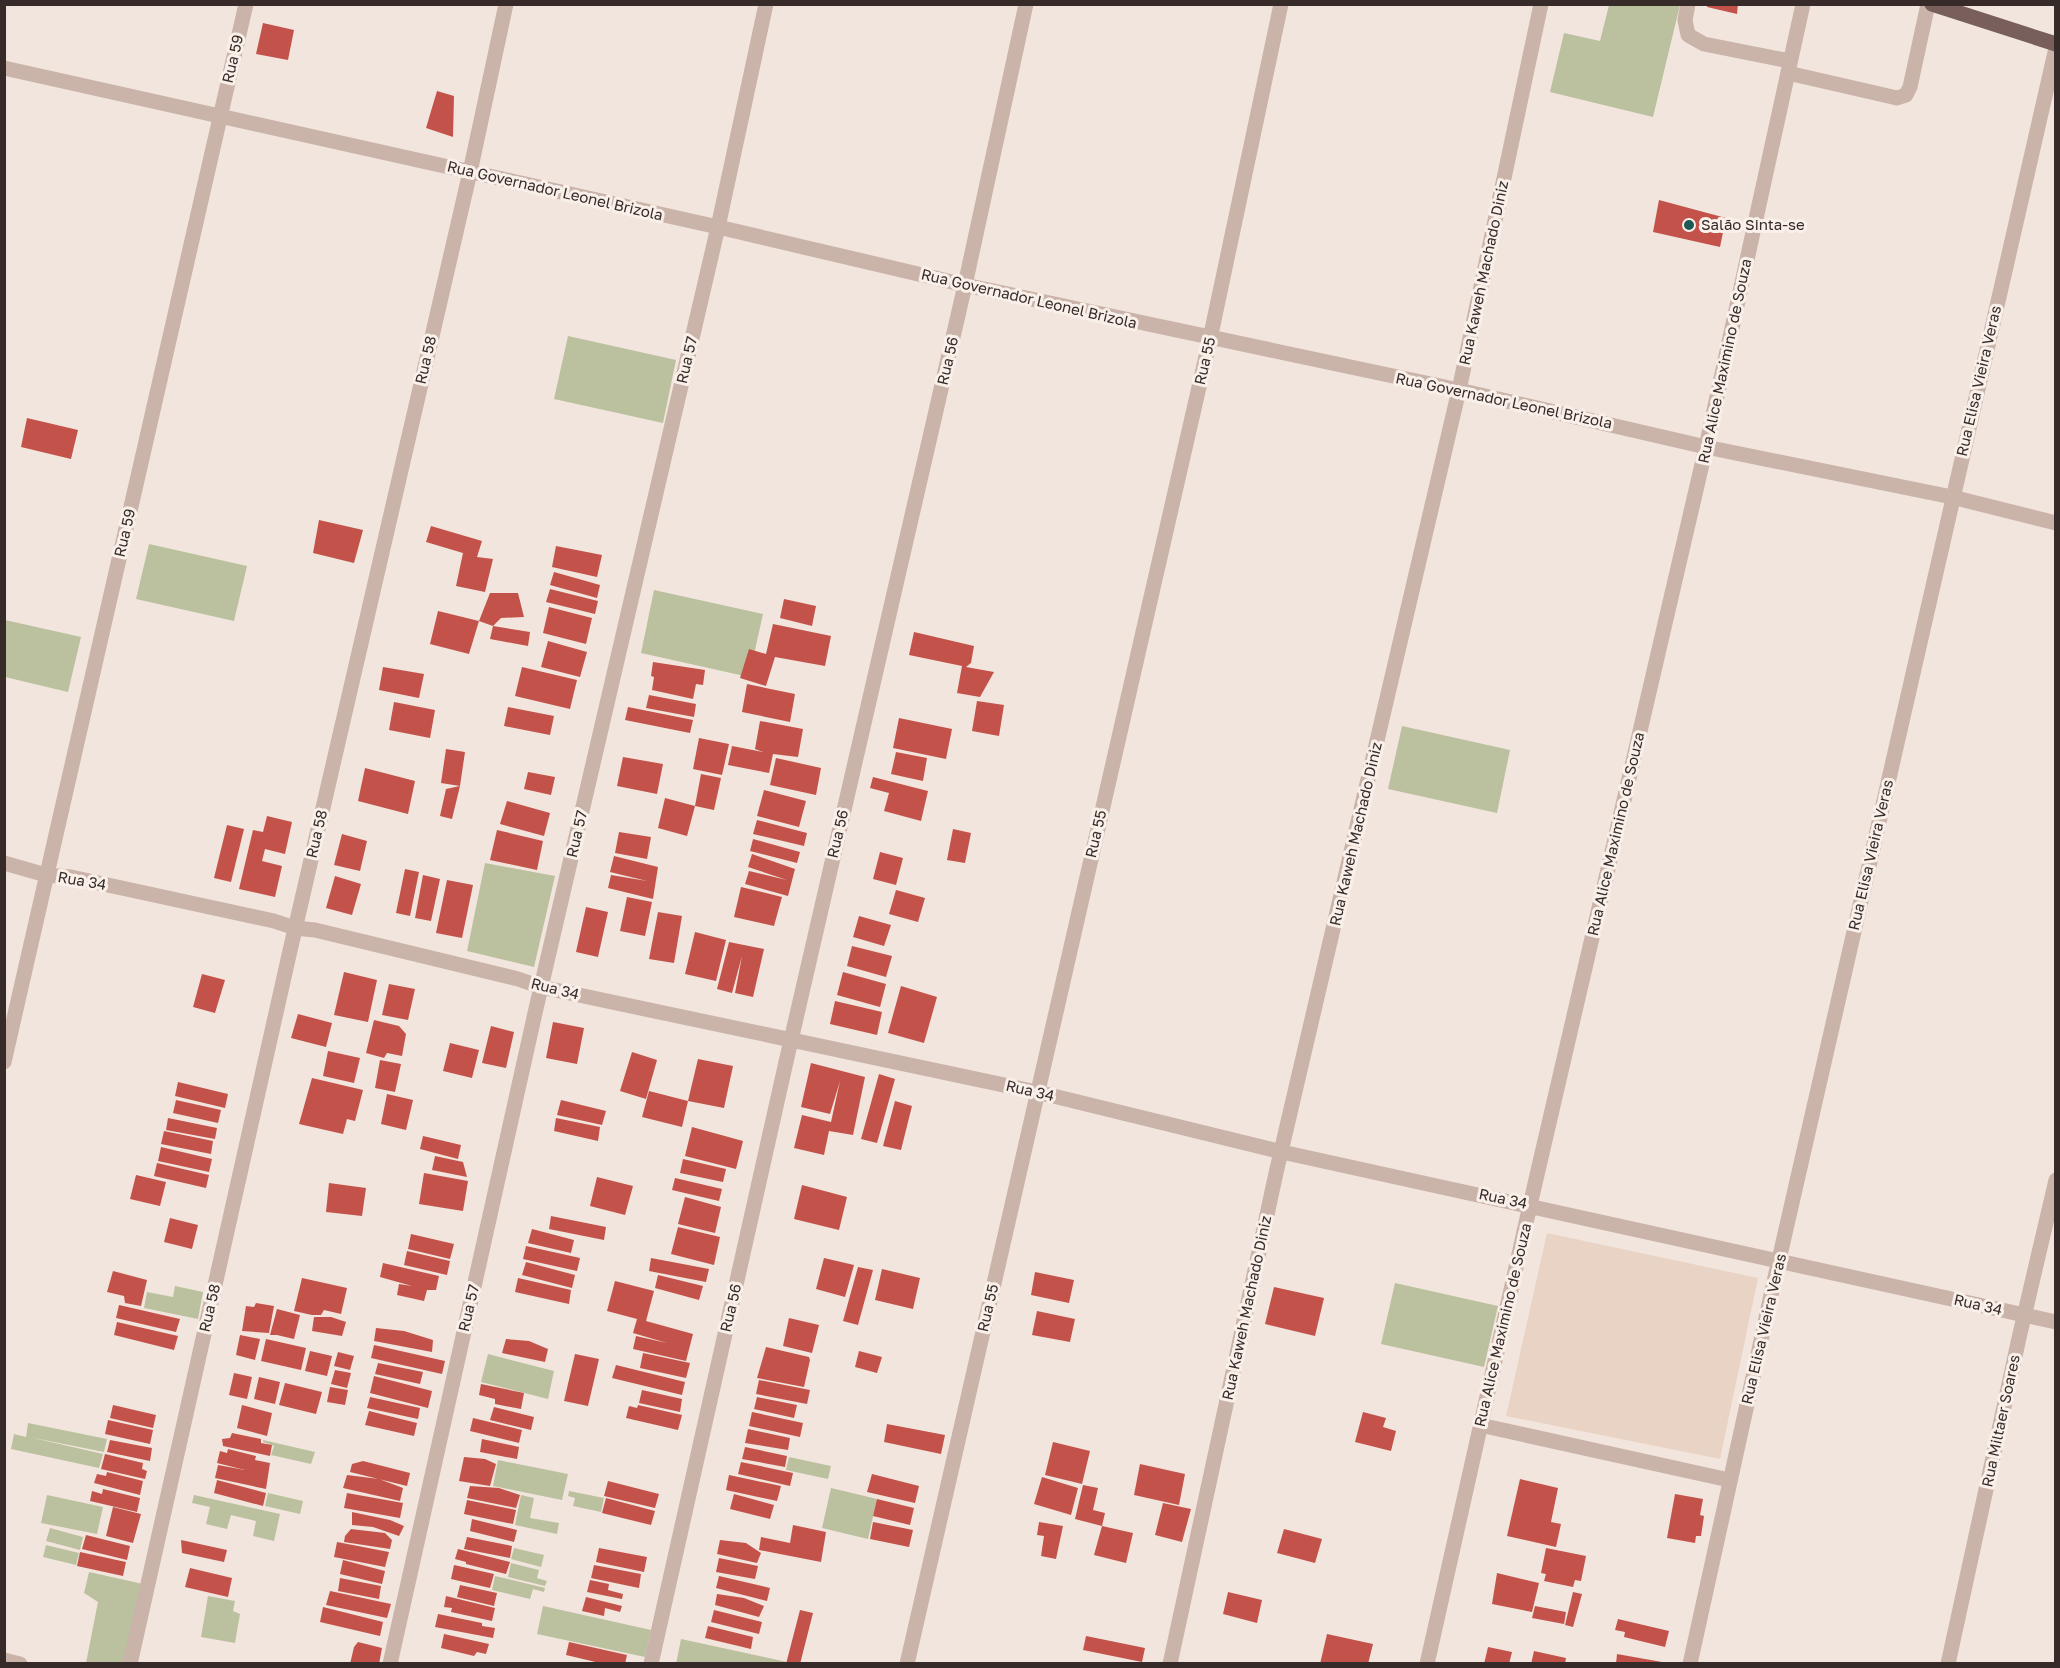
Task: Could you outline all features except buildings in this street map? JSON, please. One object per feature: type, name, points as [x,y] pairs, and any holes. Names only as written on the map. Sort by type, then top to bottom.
[{"type":"main road","points":[[1930,4],[2055,46]]},
{"type":"street","name":"Rua 59","points":[[4,1062],[246,4]]},
{"type":"street","name":"Rua 58","points":[[130,1664],[295,928],[470,172],[506,4]]},
{"type":"street","name":"Rua 57","points":[[390,1664],[541,987],[718,227],[766,4]]},
{"type":"street","name":"Rua 56","points":[[651,1664],[791,1041],[965,285],[1026,4]]},
{"type":"street","name":"Rua 55","points":[[907,1664],[1210,339],[1281,4]]},
{"type":"street","name":"Rua Kaweh Machado Diniz","points":[[1170,1664],[1282,1152],[1459,390],[1541,4]]},
{"type":"street","points":[[1688,4],[1685,20],[1688,35],[1704,44],[1896,98],[1906,95],[1910,87],[1930,4]]},
{"type":"street","name":"Rua Alice Maximino de Souza","points":[[1427,1664],[1530,1205],[1706,447],[1803,4]]},
{"type":"street","name":"Rua Elisa Vieira Veras","points":[[1690,1664],[1729,1480],[2055,46]]},
{"type":"street","name":"Rua Governador Leonel Brizola","points":[[4,68],[718,227],[965,285],[1210,339],[1459,390],[1706,447],[1952,497],[2055,523]]},
{"type":"street","name":"Rua 34","points":[[4,863],[46,875],[71,877],[274,921],[295,928],[315,930],[519,979],[541,987],[1037,1092],[1282,1152],[2055,1322]]},
{"type":"street","name":"Rua Miltaer Soares","points":[[1948,1664],[2055,1180]]},
{"type":"street","points":[[1480,1425],[1729,1480]]},
{"type":"street","points":[[4,1660],[20,1664]]},
{"type":"green space","points":[[1609,5],[1680,5],[1653,117],[1550,92],[1564,33],[1600,41]]},
{"type":"green space","points":[[568,336],[676,360],[663,423],[554,399]]},
{"type":"green space","points":[[149,544],[247,566],[234,621],[136,599]]},
{"type":"green space","points":[[654,590],[763,614],[749,677],[641,653]]},
{"type":"green space","points":[[5,620],[81,637],[68,692],[5,677]]},
{"type":"green space","points":[[1402,726],[1510,750],[1497,813],[1388,789]]},
{"type":"green space","points":[[485,863],[555,876],[534,967],[467,951]]},
{"type":"green space","points":[[1395,1283],[1498,1306],[1484,1367],[1381,1344]]},
{"type":"green space","points":[[175,1286],[203,1292],[198,1319],[144,1308],[147,1292],[173,1297]]},
{"type":"green space","points":[[488,1354],[554,1371],[548,1399],[481,1382]]},
{"type":"green space","points":[[28,1423],[107,1439],[104,1452],[29,1437],[103,1454],[99,1468],[11,1449],[14,1434],[26,1437]]},
{"type":"green space","points":[[263,1440],[315,1452],[311,1464],[271,1455],[274,1446]]},
{"type":"green space","points":[[789,1457],[831,1466],[828,1479],[786,1470]]},
{"type":"green space","points":[[498,1460],[568,1474],[562,1500],[493,1486]]},
{"type":"green space","points":[[831,1488],[877,1499],[868,1539],[822,1528]]},
{"type":"green space","points":[[569,1491],[604,1498],[601,1512],[573,1506],[575,1498],[568,1496]]},
{"type":"green space","points":[[268,1493],[303,1501],[300,1514],[265,1506]]},
{"type":"green space","points":[[47,1495],[103,1507],[97,1534],[41,1523]]},
{"type":"green space","points":[[194,1495],[280,1514],[274,1541],[253,1536],[256,1521],[231,1515],[227,1529],[206,1524],[210,1507],[192,1503]]},
{"type":"green space","points":[[521,1495],[534,1498],[530,1518],[559,1523],[557,1534],[515,1525]]},
{"type":"green space","points":[[50,1528],[83,1537],[80,1550],[46,1541]]},
{"type":"green space","points":[[46,1545],[79,1553],[76,1565],[43,1557]]},
{"type":"green space","points":[[514,1548],[544,1555],[541,1567],[511,1559]]},
{"type":"green space","points":[[511,1563],[539,1570],[537,1578],[547,1581],[545,1586],[508,1577]]},
{"type":"green space","points":[[89,1572],[143,1584],[124,1663],[86,1663],[98,1602],[84,1593]]},
{"type":"green space","points":[[495,1576],[545,1588],[544,1592],[533,1589],[530,1599],[492,1590]]},
{"type":"green space","points":[[208,1596],[235,1601],[233,1611],[240,1614],[235,1643],[201,1637]]},
{"type":"green space","points":[[543,1606],[651,1630],[645,1657],[537,1634]]},
{"type":"green space","points":[[681,1639],[787,1662],[676,1664]]},
{"type":"shaded area","points":[[1547,1233],[1758,1278],[1720,1459],[1506,1416]]},
{"type":"place","name":"Salão Sinta-se","points":[[1689,225]]}]
